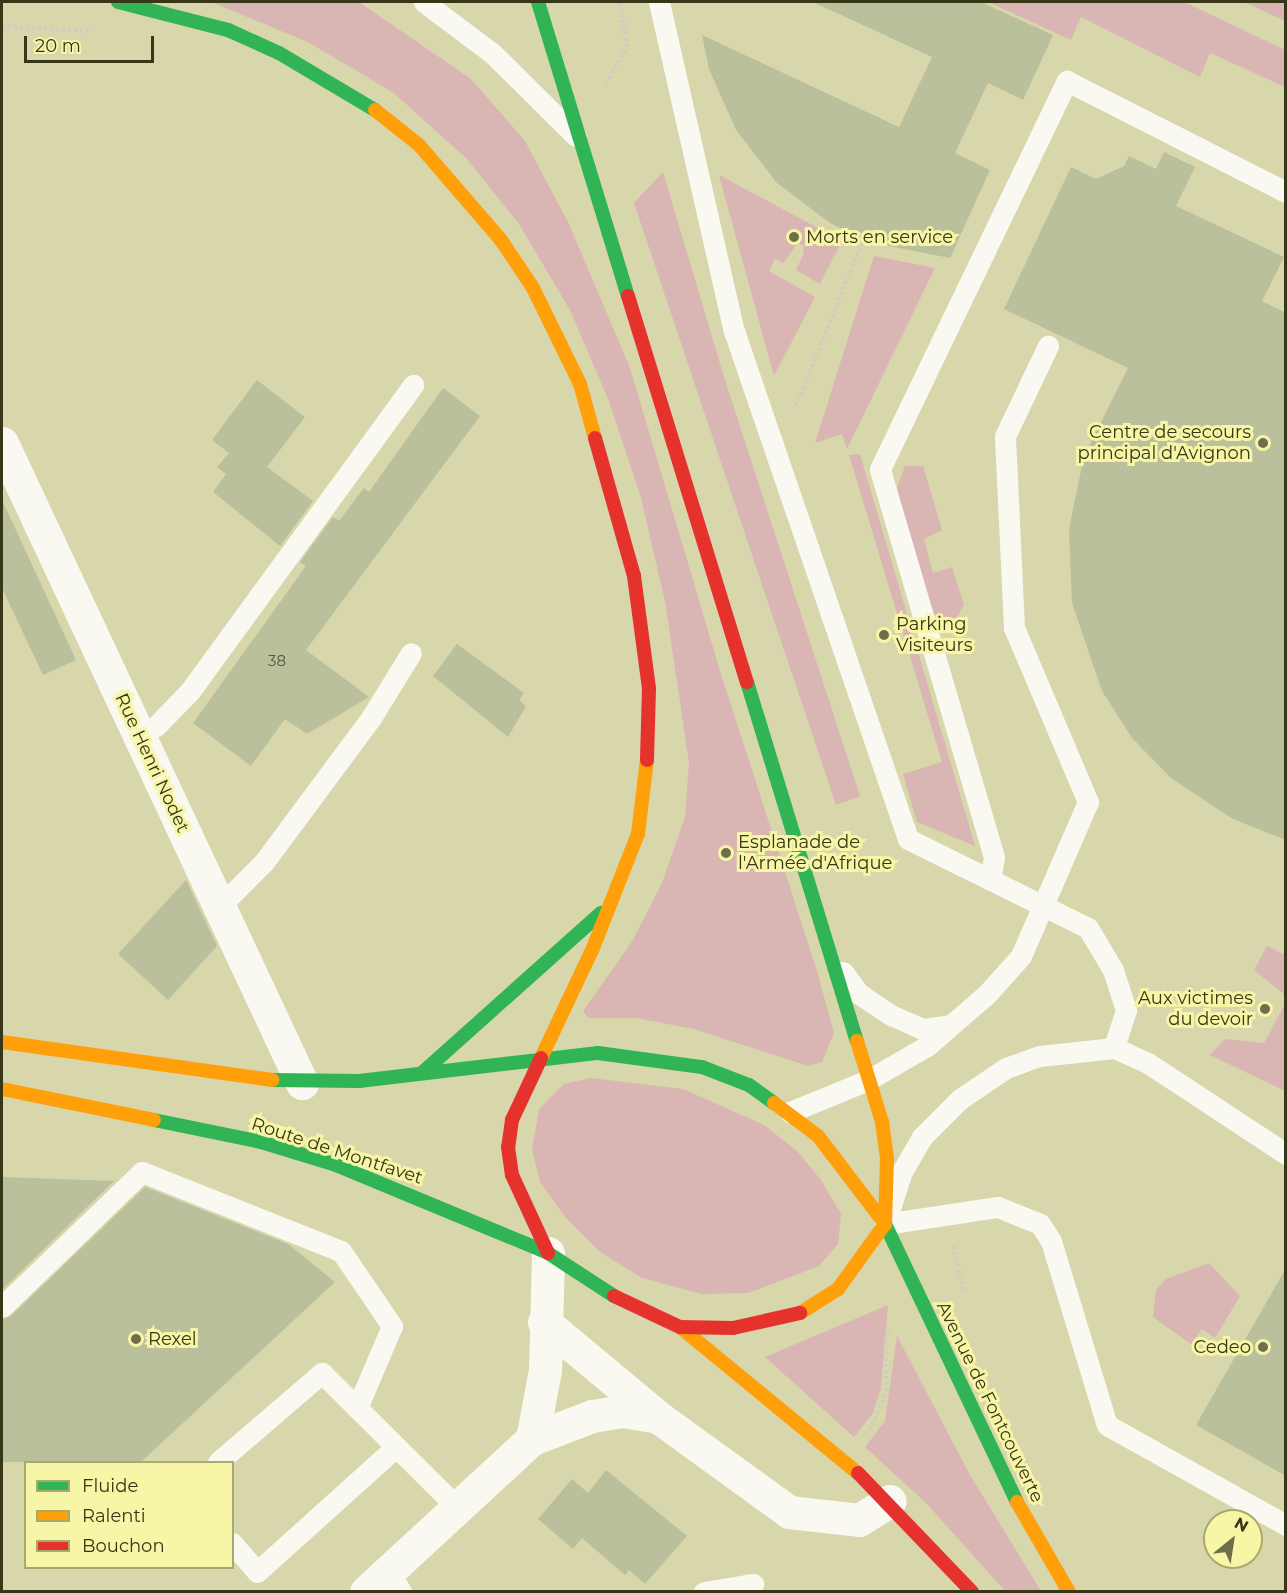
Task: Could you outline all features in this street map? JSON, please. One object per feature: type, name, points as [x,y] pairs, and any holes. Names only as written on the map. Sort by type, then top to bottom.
[{"type":"main road","points":[[118,2],[228,30],[279,53],[375,110],[419,145],[466,196],[533,288],[580,384],[611,484],[634,576],[646,653],[646,777],[638,834],[611,903],[512,1120],[508,1147],[512,1174],[548,1253]]},
{"type":"main road","points":[[538,2],[576,136],[868,1080],[888,1158],[885,1224],[838,1289],[802,1312],[733,1328],[680,1327]]},
{"type":"main road","points":[[2,1042],[190,1072],[303,1083],[423,1072],[527,984],[611,903]]},
{"type":"main road","name":"Avenue de Fontcouverte","points":[[423,1072],[598,1053],[702,1067],[749,1085],[790,1112],[845,1166],[885,1224],[999,1471],[1069,1592]]},
{"type":"main road","name":"Route de Montfavet","points":[[2,1089],[261,1142],[424,1198],[548,1253],[606,1292],[680,1327]]},
{"type":"main road","points":[[680,1327],[889,1501],[972,1592]]},
{"type":"street","name":"Rue Henri Nodet","points":[[2,443],[136,733],[303,1083]]},
{"type":"street","points":[[532,1439],[545,1371],[544,1322],[548,1253]]},
{"type":"street","points":[[544,1322],[658,1417],[789,1512],[859,1520],[889,1501]]},
{"type":"street","points":[[385,1584],[456,1506],[532,1439],[592,1416],[622,1411],[658,1417]]},
{"type":"lane","points":[[424,2],[492,53],[576,136]]},
{"type":"lane","points":[[659,2],[734,331],[908,839],[1088,928],[1113,969],[1126,1010],[1114,1048]]},
{"type":"lane","points":[[990,880],[994,857],[880,469],[1067,81],[1286,192]]},
{"type":"lane","points":[[790,1112],[868,1080],[927,1046],[1021,957],[1088,802],[1014,628],[1005,436],[1047,346]]},
{"type":"lane","points":[[136,733],[156,726],[190,691],[413,385]]},
{"type":"lane","points":[[220,906],[264,862],[371,718],[411,653]]},
{"type":"lane","points":[[828,952],[858,993],[891,1015],[923,1029],[951,1025]]},
{"type":"lane","points":[[1286,1154],[1148,1063],[1114,1048],[1039,1056],[1006,1068],[960,1100],[922,1137],[902,1171],[885,1224],[998,1207],[1040,1224],[1054,1251],[1107,1425],[1286,1525]]},
{"type":"lane","points":[[2,1307],[142,1172],[341,1251],[393,1326],[357,1408]]},
{"type":"lane","points":[[219,1461],[322,1373],[456,1506]]},
{"type":"lane","points":[[234,1545],[257,1572],[396,1447]]},
{"type":"lane","points":[[704,1592],[753,1584]]},
{"type":"path","points":[[603,90],[627,47],[620,2]]},
{"type":"path","points":[[773,445],[800,399],[862,243]]},
{"type":"shaded area","points":[[211,2],[359,2],[471,79],[525,141],[569,224],[630,368],[720,671],[817,971],[834,1033],[822,1062],[808,1066],[694,1029],[636,1018],[588,1018],[583,1011],[633,940],[662,883],[685,817],[689,763],[665,601],[640,494],[609,401],[570,310],[519,224],[467,159],[394,93],[308,42]]},
{"type":"shaded area","points":[[988,2],[1184,2],[1285,50],[1285,87],[1210,53],[1200,77],[1081,17],[1071,40]]},
{"type":"shaded area","points":[[1244,2],[1285,2],[1285,21]]},
{"type":"shaded area","points":[[663,172],[724,377],[860,796],[836,805],[634,203]]},
{"type":"shaded area","points":[[719,175],[842,241],[820,284],[796,270],[803,255],[804,246],[798,243],[783,263],[775,259],[769,271],[815,297],[774,376]]},
{"type":"shaded area","points":[[874,256],[935,268],[847,449],[842,434],[815,443]]},
{"type":"shaded area","points":[[860,454],[975,846],[917,822],[903,774],[942,762],[849,455]]},
{"type":"shaded area","points":[[905,466],[923,466],[942,530],[924,539],[933,573],[952,567],[964,605],[957,617],[943,621],[926,607],[895,493]]},
{"type":"shaded area","points":[[1267,946],[1285,955],[1285,995],[1254,970]]},
{"type":"shaded area","points":[[1285,1004],[1285,1091],[1210,1055],[1225,1039],[1264,1043]]},
{"type":"shaded area","points":[[591,1078],[683,1089],[764,1125],[797,1151],[821,1180],[841,1214],[838,1244],[819,1266],[748,1293],[702,1294],[642,1278],[600,1252],[566,1218],[540,1182],[532,1150],[539,1109],[564,1084]]},
{"type":"shaded area","points":[[1209,1263],[1240,1296],[1215,1338],[1202,1329],[1191,1344],[1153,1317],[1156,1290],[1166,1279]]},
{"type":"shaded area","points":[[888,1305],[881,1388],[873,1413],[854,1437],[765,1357]]},
{"type":"shaded area","points":[[897,1336],[970,1475],[1041,1591],[1005,1591],[926,1503],[865,1447],[885,1421]]},
{"type":"building","points":[[813,2],[981,2],[1053,35],[1023,100],[988,83],[955,153],[990,170],[950,258],[869,242],[830,223],[777,183],[736,130],[709,69],[702,35],[899,127],[932,57]]},
{"type":"building","points":[[1164,152],[1195,167],[1176,206],[1284,257],[1262,301],[1286,313],[1286,840],[1233,819],[1171,778],[1132,738],[1102,691],[1072,603],[1069,529],[1084,456],[1128,368],[1004,309],[1071,167],[1096,179],[1124,166],[1129,156],[1156,169]]},
{"type":"building","points":[[257,380],[305,417],[267,467],[313,501],[280,546],[213,492],[226,474],[217,467],[229,453],[212,440]]},
{"type":"building","points":[[443,388],[480,416],[306,650],[369,697],[307,734],[285,719],[251,766],[193,723],[306,566],[300,562],[333,517],[339,521],[364,488],[369,492]]},
{"type":"building","points":[[2,500],[76,660],[43,675],[2,588]]},
{"type":"building","points":[[457,644],[524,693],[519,700],[526,706],[508,737],[433,676]]},
{"type":"building","points":[[186,880],[217,946],[168,1000],[118,954]]},
{"type":"building","points":[[2,1177],[114,1181],[2,1290]]},
{"type":"building","points":[[145,1187],[288,1244],[335,1282],[142,1461],[2,1462],[2,1319],[11,1316]]},
{"type":"building","name":"Cedeo","points":[[1286,1268],[1286,1476],[1196,1425]]},
{"type":"building","points":[[606,1470],[687,1536],[645,1584],[629,1570],[625,1575],[582,1538],[573,1549],[538,1519],[572,1479],[588,1493]]},
{"type":"traffic: fast","points":[[118,2],[228,30],[279,53],[375,110]]},
{"type":"traffic: fast","points":[[538,2],[628,296]]},
{"type":"traffic: fast","points":[[747,682],[857,1041]]},
{"type":"traffic: fast","points":[[423,1072],[601,913]]},
{"type":"traffic: fast","points":[[272,1080],[359,1081],[598,1053],[702,1067],[749,1085],[774,1103]]},
{"type":"traffic: fast","points":[[154,1120],[261,1142],[336,1165],[548,1253],[614,1296]]},
{"type":"traffic: fast","points":[[885,1224],[1017,1502]]},
{"type":"traffic: slow","points":[[375,110],[419,145],[501,240],[533,288],[580,384],[595,438]]},
{"type":"traffic: slow","points":[[541,1058],[593,948],[638,834],[647,760]]},
{"type":"traffic: slow","points":[[857,1041],[882,1122],[887,1158],[885,1224]]},
{"type":"traffic: slow","points":[[2,1042],[272,1080]]},
{"type":"traffic: slow","points":[[2,1089],[154,1120]]},
{"type":"traffic: slow","points":[[774,1103],[818,1136],[885,1224],[838,1289],[800,1313]]},
{"type":"traffic: slow","points":[[680,1327],[858,1473]]},
{"type":"traffic: slow","points":[[1017,1502],[1069,1592]]},
{"type":"traffic: jam","points":[[628,296],[747,682]]},
{"type":"traffic: jam","points":[[595,438],[634,576],[649,688],[647,760]]},
{"type":"traffic: jam","points":[[541,1058],[512,1120],[508,1147],[512,1175],[548,1253]]},
{"type":"traffic: jam","points":[[614,1296],[680,1327],[733,1328],[800,1313]]},
{"type":"traffic: jam","points":[[858,1473],[972,1592]]},
{"type":"place","name":"Morts en service","points":[[794,237]]},
{"type":"place","name":"Centre de secours principal d'Avignon","points":[[1263,443]]},
{"type":"place","name":"Parking Visiteurs","points":[[884,635]]},
{"type":"place","name":"Esplanade de l'Armée d'Afrique","points":[[726,853]]},
{"type":"place","name":"Aux victimes du devoir","points":[[1265,1009]]},
{"type":"place","name":"Rexel","points":[[136,1339]]},
{"type":"place","name":"Cedeo","points":[[1263,1347]]}]
